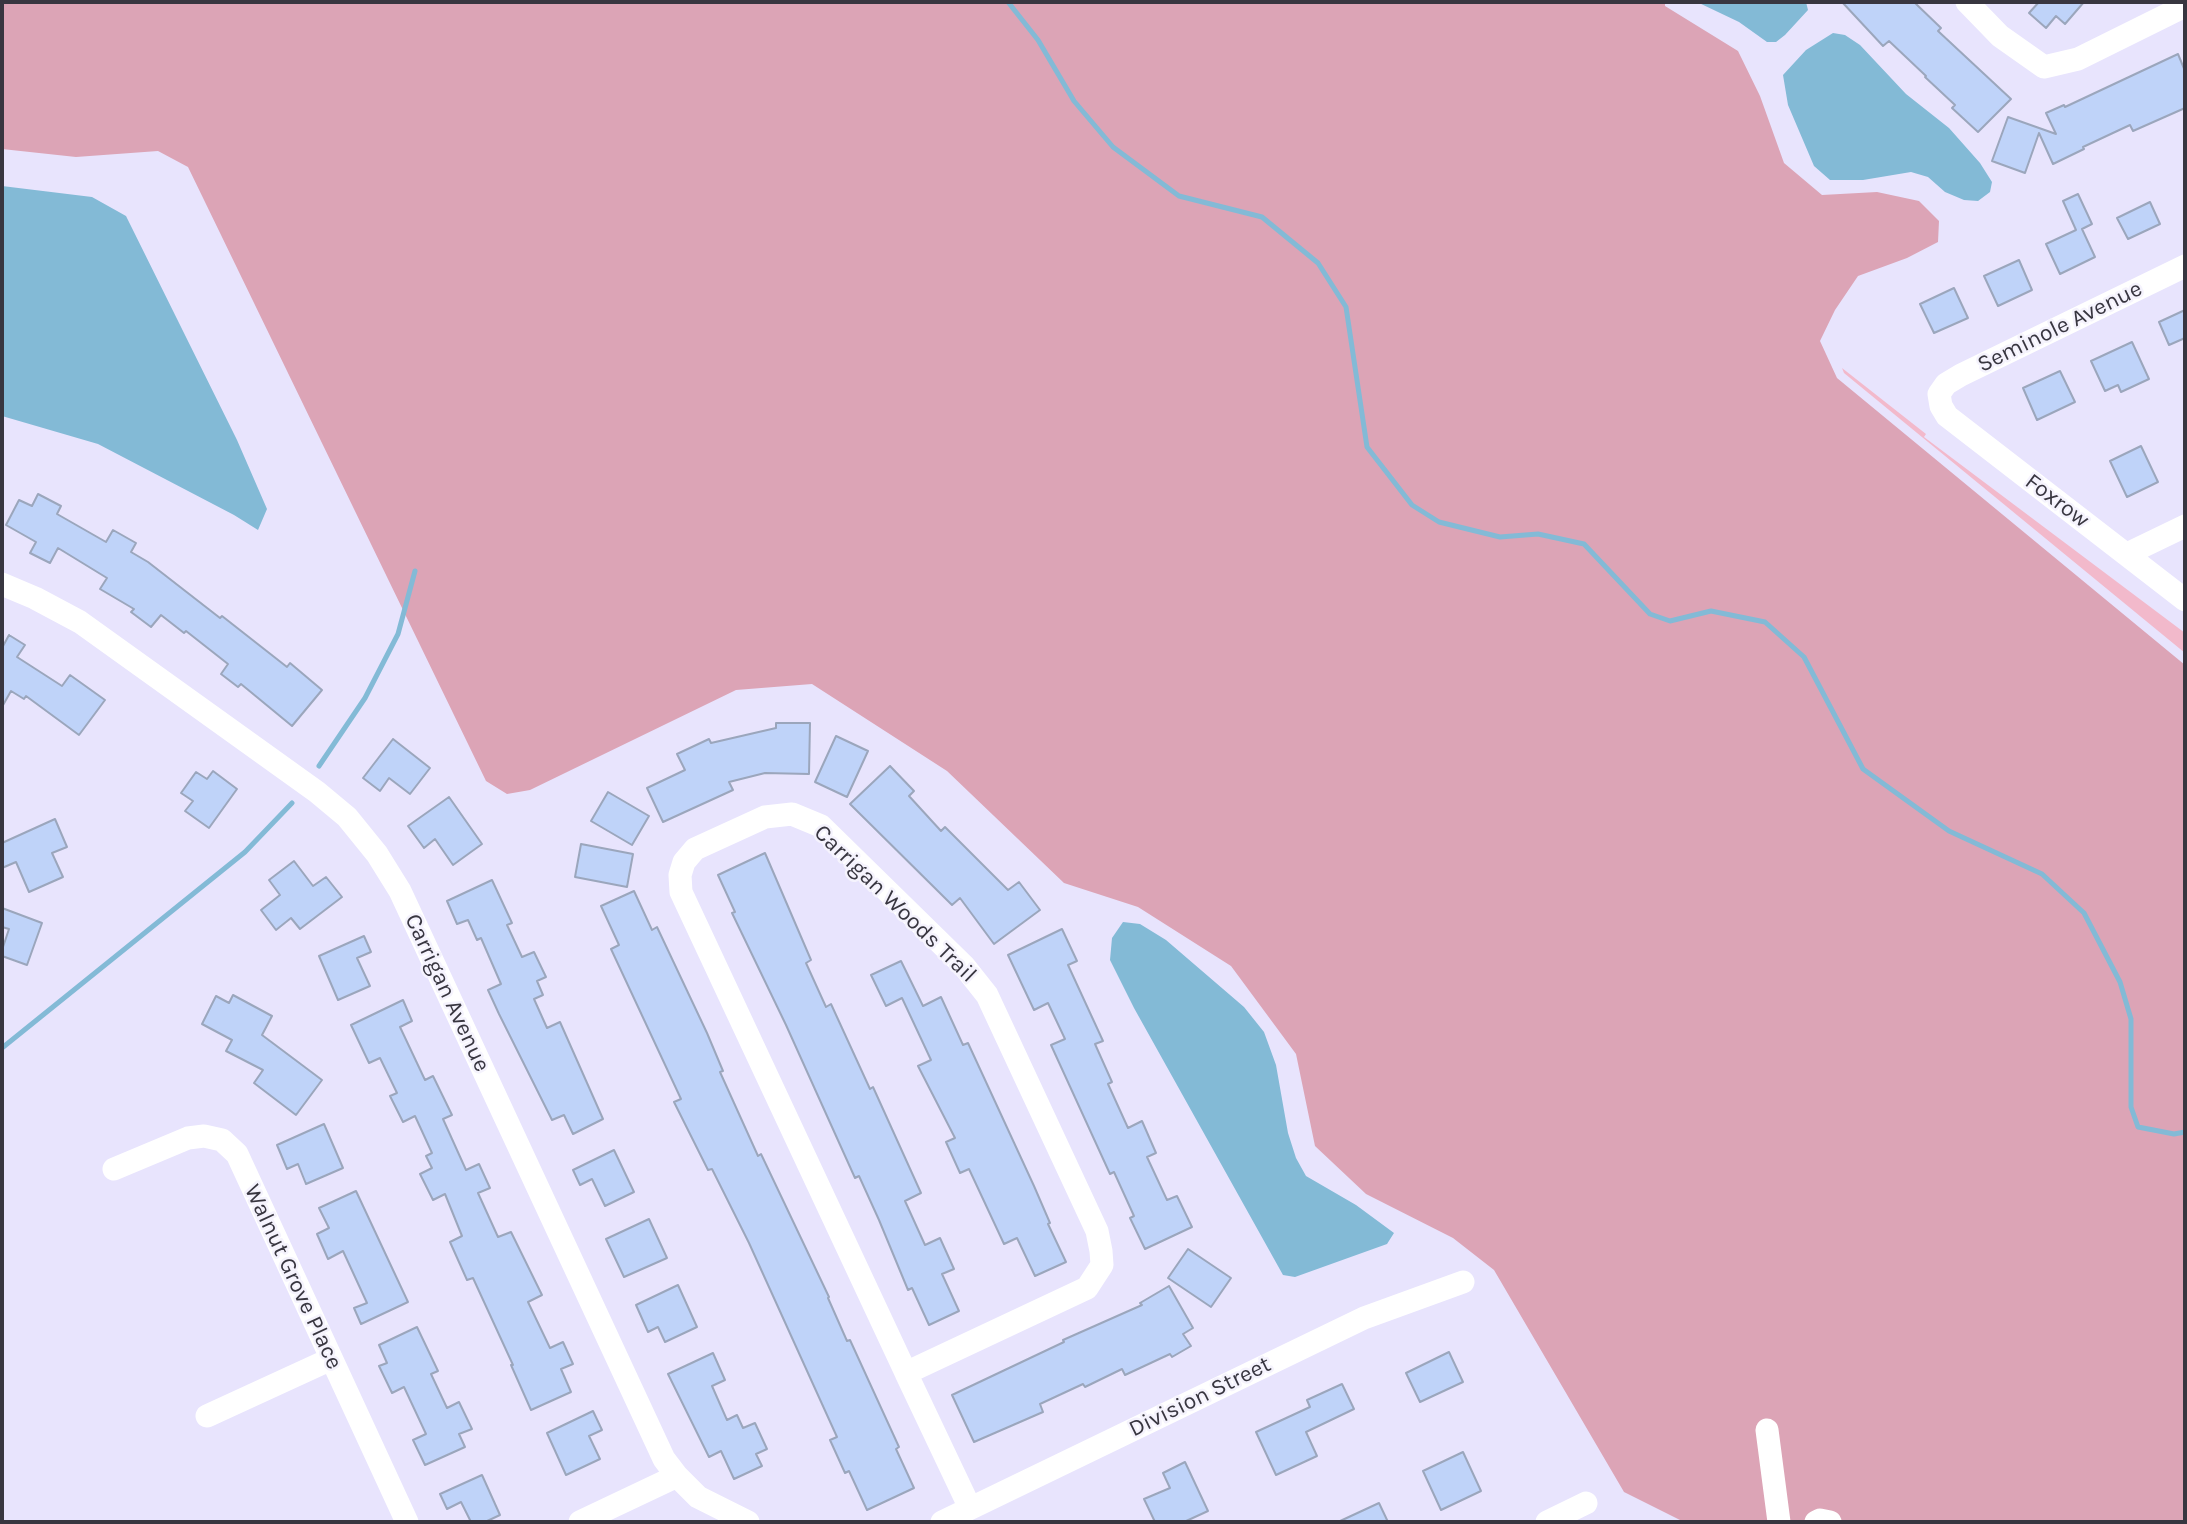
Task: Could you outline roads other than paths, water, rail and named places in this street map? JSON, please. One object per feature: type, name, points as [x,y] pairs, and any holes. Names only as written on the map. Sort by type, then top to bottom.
[{"type":"street","points":[[1966,2],[2000,36],[2044,67],[2078,60],[2185,6]]},
{"type":"street","name":"Seminole Avenue","points":[[1939,394],[1946,384],[1961,375],[2185,266]]},
{"type":"street","name":"Foxrow","points":[[1939,394],[1947,416],[2185,600]]},
{"type":"street","points":[[2127,554],[2185,526]]},
{"type":"street","name":"Carrigan Avenue","points":[[2,584],[36,598],[80,622],[317,792],[347,817],[377,854],[400,891],[664,1459],[698,1497],[748,1522]]},
{"type":"street","name":"Carrigan Woods Trail","points":[[906,1373],[1087,1288],[1102,1265],[1097,1230],[987,995],[964,966],[821,826],[792,814],[765,817],[695,849],[684,862],[680,875],[681,892],[906,1373],[970,1508]]},
{"type":"street","name":"Walnut Grove Place","points":[[114,1169],[188,1138],[204,1136],[222,1140],[237,1153],[407,1522]]},
{"type":"street","name":"Division Street","points":[[942,1522],[1364,1318],[1462,1282]]},
{"type":"street","points":[[207,1416],[331,1359]]},
{"type":"street","points":[[1767,1430],[1779,1522]]},
{"type":"street","points":[[580,1522],[677,1476]]},
{"type":"street","points":[[1547,1522],[1586,1503]]},
{"type":"street","points":[[1816,1522],[1830,1522]]},
{"type":"water","points":[[1697,2],[1806,2],[1808,10],[1785,35],[1776,42],[1767,42],[1739,22]]},
{"type":"water","points":[[1833,33],[1845,35],[1860,45],[1906,94],[1949,128],[1980,163],[1992,182],[1990,192],[1978,201],[1964,200],[1945,192],[1928,177],[1911,172],[1863,180],[1830,180],[1814,166],[1788,105],[1783,75],[1806,50]]},
{"type":"water","points":[[2,186],[92,197],[126,216],[237,440],[267,509],[258,530],[98,444],[2,416]]},
{"type":"water","points":[[1123,922],[1140,924],[1166,940],[1244,1007],[1264,1032],[1276,1065],[1288,1133],[1296,1158],[1306,1176],[1356,1205],[1394,1233],[1387,1244],[1295,1277],[1283,1275],[1110,960],[1112,938]]},
{"type":"waterway","points":[[1008,2],[1038,40],[1074,101],[1113,147],[1179,196],[1262,217],[1318,263],[1346,307],[1367,447],[1412,505],[1439,522],[1500,537],[1538,534],[1584,544],[1650,614],[1670,621],[1711,611],[1765,622],[1804,657],[1863,769],[1949,831],[2042,874],[2084,913],[2120,982],[2131,1019],[2131,1107],[2138,1127],[2174,1134],[2185,1132]]},
{"type":"waterway","points":[[319,766],[365,698],[398,634],[415,571]]},
{"type":"waterway","points":[[2,1048],[245,852],[292,803]]}]
